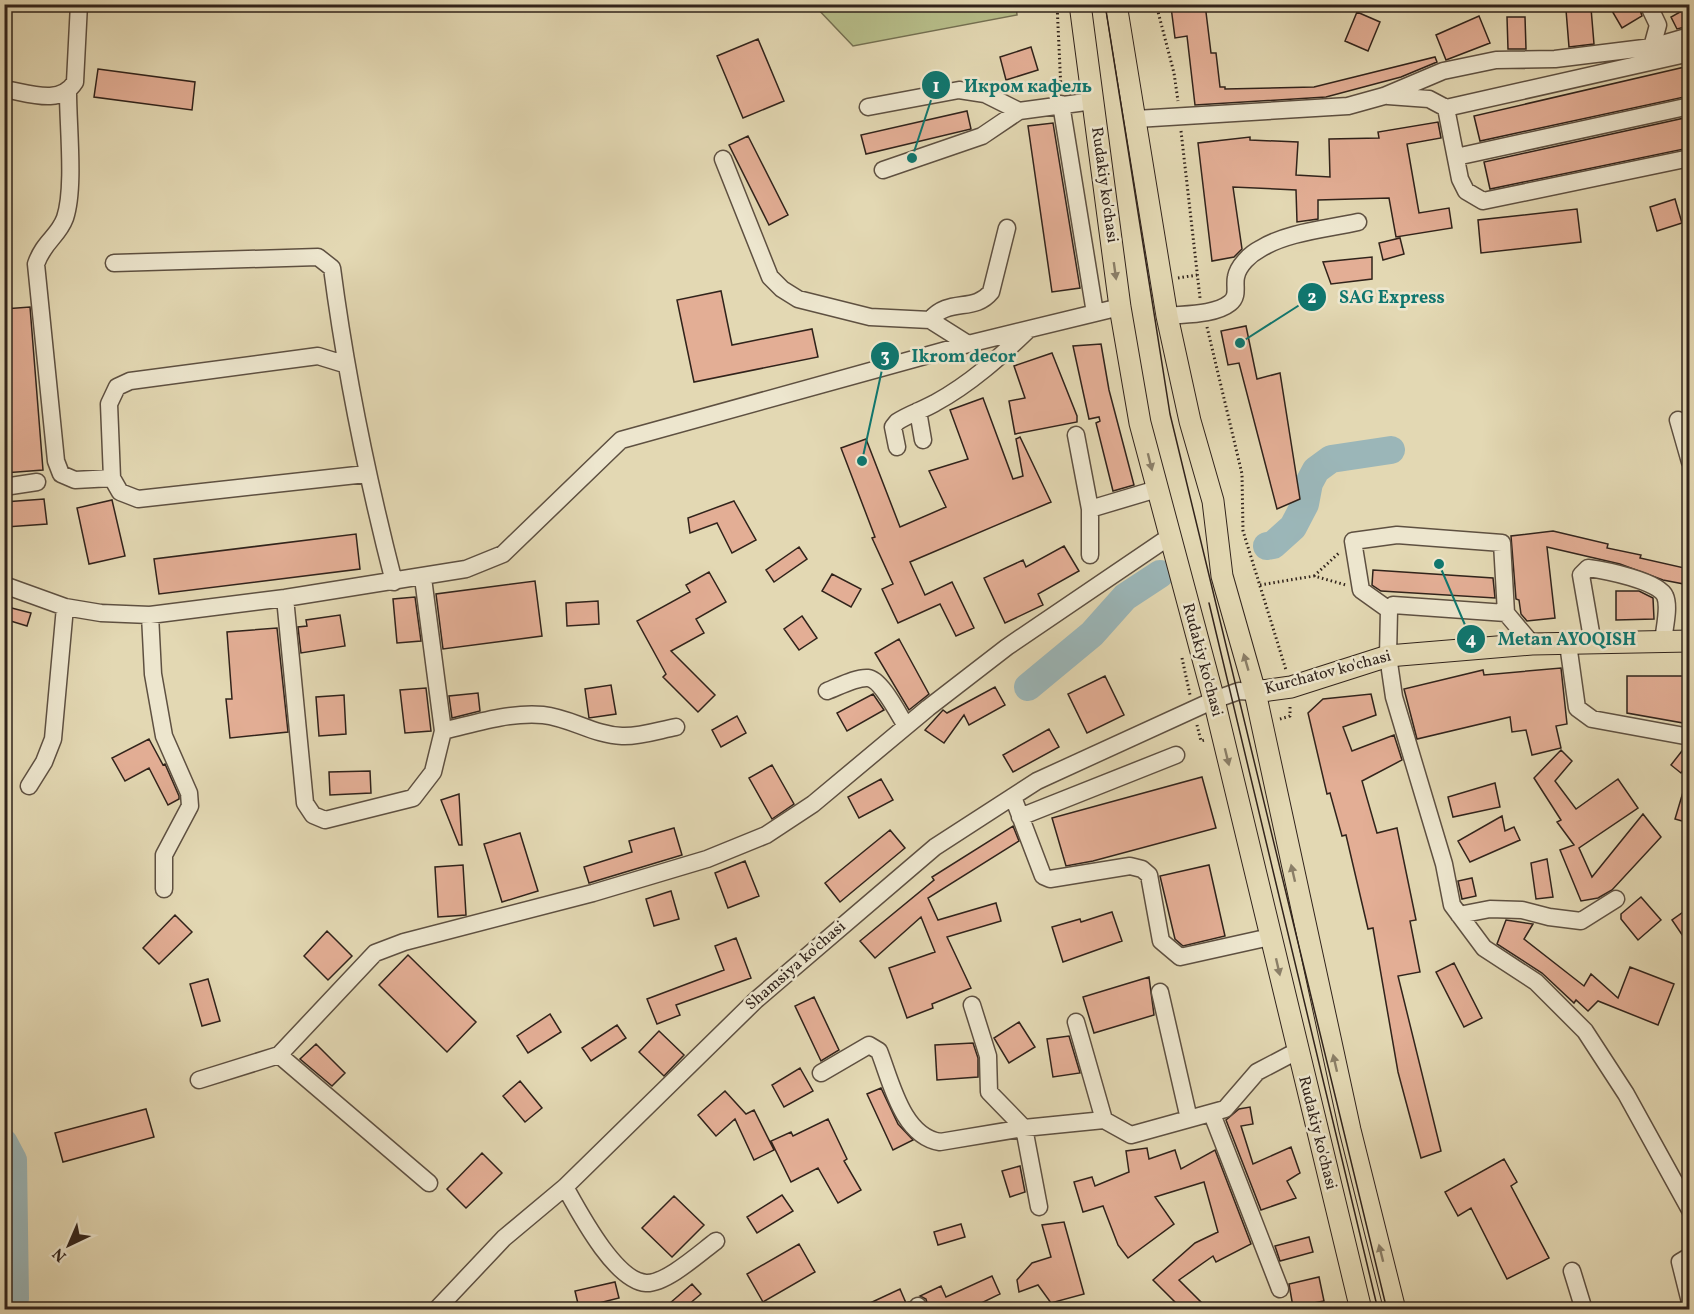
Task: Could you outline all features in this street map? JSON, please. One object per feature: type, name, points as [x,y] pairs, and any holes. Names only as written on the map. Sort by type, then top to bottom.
[{"type":"main road","name":"Rudakiy ko'chasi","points":[[1080,4],[1120,307],[1140,423],[1214,700],[1361,1310]]},
{"type":"main road","name":"Rudakiy ko'chasi","points":[[1116,4],[1167,316],[1190,422],[1213,501],[1222,576],[1255,692],[1350,1130],[1395,1310]]},
{"type":"main road","name":"Kurchatov ko'chasi","points":[[1255,692],[1291,687],[1388,656],[1532,644],[1689,641]]},
{"type":"street","points":[[80,4],[75,82],[68,93],[69,204],[60,230],[41,248],[36,264],[56,461],[61,474],[75,480],[112,478]]},
{"type":"street","points":[[1648,4],[1658,25],[1652,47]]},
{"type":"street","points":[[1136,119],[1348,106],[1384,96],[1443,71],[1496,60],[1556,59],[1652,47],[1689,36]]},
{"type":"street","points":[[1384,96],[1430,99],[1446,108],[1689,53]]},
{"type":"street","points":[[4,89],[56,97],[68,93]]},
{"type":"street","points":[[868,107],[959,90],[985,94],[1019,111]]},
{"type":"street","points":[[883,170],[982,136],[1019,111],[1093,101]]},
{"type":"street","points":[[1061,104],[1095,313]]},
{"type":"street","points":[[1456,157],[1689,106]]},
{"type":"street","points":[[1446,108],[1460,179],[1466,191],[1483,201],[1689,158]]},
{"type":"street","points":[[723,159],[770,277],[782,290],[798,299],[870,317],[930,320],[968,344]]},
{"type":"street","points":[[1167,316],[1224,307],[1232,302],[1236,295],[1236,276],[1247,258],[1259,249],[1277,241],[1358,222]]},
{"type":"street","points":[[930,320],[945,308],[978,303],[991,292],[1007,228]]},
{"type":"street","points":[[114,263],[318,257],[332,267],[344,364],[366,474],[394,582]]},
{"type":"street","points":[[4,585],[65,606],[101,613],[150,615],[423,578],[466,569],[503,554],[621,440],[968,344],[1120,307]]},
{"type":"street","points":[[897,447],[893,428],[897,422],[936,402],[998,359],[1029,329]]},
{"type":"street","points":[[344,364],[318,356],[130,381],[117,387],[109,404],[112,478],[120,492],[138,499],[366,474]]},
{"type":"street","points":[[918,411],[923,440]]},
{"type":"street","points":[[1678,420],[1689,459]]},
{"type":"street","points":[[1076,435],[1090,509],[1090,555]]},
{"type":"street","points":[[4,487],[37,482]]},
{"type":"street","points":[[1090,509],[1157,489]]},
{"type":"street","points":[[1389,610],[1361,590],[1353,541],[1397,535],[1502,543],[1506,613],[1532,644]]},
{"type":"street","points":[[199,1080],[279,1055],[375,953],[404,942],[593,893],[696,863],[766,835],[813,804],[906,726],[1007,647],[1169,537]]},
{"type":"street","points":[[1593,644],[1581,575],[1588,568],[1608,570],[1661,589],[1666,597],[1663,642]]},
{"type":"street","points":[[285,598],[305,803],[313,815],[325,820],[413,798],[433,772],[443,731],[423,578]]},
{"type":"street","points":[[1506,613],[1393,605],[1389,610],[1388,656],[1394,697],[1444,864],[1452,905],[1484,948],[1536,982],[1585,1031],[1626,1094],[1689,1210]]},
{"type":"street","points":[[29,786],[53,739],[65,606]]},
{"type":"street","points":[[150,615],[153,674],[164,736],[189,793],[190,806],[164,855],[164,889]]},
{"type":"street","points":[[1568,644],[1577,708],[1583,714],[1592,718],[1689,737]]},
{"type":"street","points":[[827,691],[866,677],[873,679],[879,684],[906,726]]},
{"type":"street","name":"Shamsiya ko'chasi","points":[[436,1310],[504,1238],[565,1188],[756,1000],[935,847],[1037,781],[1214,700],[1239,691],[1255,692]]},
{"type":"street","points":[[443,731],[498,718],[540,715],[566,718],[594,731],[623,736],[676,727]]},
{"type":"street","points":[[1020,817],[1176,755]]},
{"type":"street","points":[[1013,796],[1043,876],[1050,879],[1130,866],[1142,869],[1149,875],[1161,941],[1180,957],[1270,937]]},
{"type":"street","points":[[1459,915],[1490,909],[1522,910],[1549,917],[1581,921],[1616,899]]},
{"type":"street","points":[[1160,992],[1189,1119]]},
{"type":"street","points":[[972,1005],[988,1056],[989,1092],[1024,1128],[1039,1207]]},
{"type":"street","points":[[1077,1022],[1104,1120]]},
{"type":"street","points":[[821,1073],[869,1045],[879,1051],[908,1119],[916,1131],[929,1140],[940,1142],[1024,1128],[1104,1120],[1131,1135],[1225,1109],[1257,1072],[1298,1051]]},
{"type":"street","points":[[279,1055],[429,1183]]},
{"type":"street","points":[[1212,1114],[1280,1289]]},
{"type":"street","points":[[565,1188],[596,1238],[614,1260],[627,1275],[647,1283],[668,1277],[716,1241]]},
{"type":"street","points":[[1689,1256],[1680,1262],[1689,1302]]},
{"type":"street","points":[[1572,1271],[1584,1310]]},
{"type":"path","points":[[1057,4],[1061,104]]},
{"type":"path","points":[[1314,576],[1353,541]]},
{"type":"path","points":[[1260,585],[1314,576],[1361,590]]},
{"type":"green space","points":[[814,5],[1016,5],[1017,15],[853,46]]},
{"type":"building","points":[[1205,4],[1211,53],[1216,53],[1220,87],[1225,87],[1225,89],[1314,87],[1435,57],[1437,62],[1401,77],[1326,97],[1195,105],[1187,36],[1175,38],[1171,7]]},
{"type":"building","points":[[1608,4],[1638,4],[1642,16],[1622,28]]},
{"type":"building","points":[[1689,7],[1689,26],[1677,29],[1671,17]]},
{"type":"building","points":[[1591,8],[1594,44],[1569,47],[1566,10]]},
{"type":"building","points":[[1357,12],[1380,22],[1368,51],[1345,41]]},
{"type":"building","points":[[1479,16],[1490,43],[1446,60],[1436,35]]},
{"type":"building","points":[[1507,17],[1525,17],[1526,49],[1508,49]]},
{"type":"building","points":[[758,39],[784,101],[743,118],[717,56]]},
{"type":"building","points":[[1031,47],[1038,70],[1006,80],[1000,57]]},
{"type":"building","points":[[1689,66],[1689,96],[1480,141],[1474,116]]},
{"type":"building","points":[[98,69],[195,82],[192,110],[94,97]]},
{"type":"building","points":[[967,111],[971,129],[866,154],[861,135]]},
{"type":"building","points":[[1689,117],[1689,148],[1490,189],[1484,162]]},
{"type":"building","points":[[1438,122],[1441,138],[1407,144],[1419,213],[1449,208],[1452,228],[1396,237],[1389,198],[1318,200],[1318,219],[1297,222],[1296,190],[1233,187],[1242,249],[1234,257],[1212,261],[1198,143],[1250,137],[1250,140],[1298,142],[1296,175],[1330,177],[1329,139],[1379,138],[1378,132]]},
{"type":"building","points":[[1053,123],[1080,288],[1052,292],[1028,126]]},
{"type":"building","points":[[748,136],[788,215],[769,225],[729,145]]},
{"type":"building","points":[[1675,199],[1682,223],[1657,231],[1650,207]]},
{"type":"building","points":[[1577,209],[1581,242],[1481,253],[1478,220]]},
{"type":"building","points":[[1400,238],[1404,254],[1383,260],[1379,243]]},
{"type":"building","points":[[1372,257],[1372,279],[1331,284],[1323,262]]},
{"type":"building","points":[[721,291],[732,345],[812,329],[818,357],[694,382],[677,300]]},
{"type":"building","points":[[30,307],[43,470],[4,473],[4,309]]},
{"type":"building","points":[[1246,326],[1257,379],[1280,373],[1300,499],[1277,509],[1239,363],[1228,365],[1221,331]]},
{"type":"building","points":[[1101,344],[1109,390],[1134,485],[1113,491],[1096,423],[1100,421],[1099,417],[1089,419],[1073,346]]},
{"type":"building","points":[[1052,353],[1077,416],[1077,422],[1015,434],[1009,401],[1025,398],[1014,366]]},
{"type":"building","points":[[983,398],[1013,479],[1023,476],[1016,439],[1020,437],[1051,502],[910,562],[925,595],[952,582],[974,628],[956,636],[940,604],[898,623],[882,589],[893,584],[872,538],[875,537],[841,448],[866,439],[900,527],[946,507],[929,471],[968,459],[950,410]]},
{"type":"building","points":[[44,499],[47,524],[6,527],[4,502]]},
{"type":"building","points":[[112,500],[125,556],[89,564],[77,508]]},
{"type":"building","points":[[734,501],[756,540],[732,553],[717,523],[690,533],[688,518]]},
{"type":"building","points":[[1553,531],[1608,544],[1607,548],[1641,555],[1640,558],[1689,569],[1689,585],[1663,580],[1620,564],[1547,547],[1555,618],[1527,621],[1521,614],[1519,600],[1516,599],[1511,536]]},
{"type":"building","points":[[356,534],[360,569],[159,594],[154,559]]},
{"type":"building","points":[[1064,546],[1079,571],[1038,594],[1043,605],[1005,623],[984,578],[1023,560],[1026,567]]},
{"type":"building","points":[[799,547],[807,559],[774,582],[766,570]]},
{"type":"building","points":[[1373,570],[1493,578],[1495,598],[1381,591],[1372,585]]},
{"type":"building","points":[[709,572],[726,602],[696,619],[704,633],[671,651],[715,695],[698,712],[663,677],[666,674],[637,621],[690,592],[686,585]]},
{"type":"building","points":[[832,574],[861,589],[851,607],[822,591]]},
{"type":"building","points":[[535,581],[542,636],[443,649],[436,594]]},
{"type":"building","points":[[1616,591],[1639,591],[1653,598],[1654,619],[1616,620]]},
{"type":"building","points":[[415,597],[421,641],[397,643],[393,599]]},
{"type":"building","points":[[598,601],[599,624],[567,626],[566,603]]},
{"type":"building","points":[[4,606],[31,613],[27,626],[4,619]]},
{"type":"building","points":[[340,615],[345,646],[301,653],[298,627],[307,626],[306,620]]},
{"type":"building","points":[[802,616],[817,638],[799,650],[784,629]]},
{"type":"building","points":[[277,628],[288,732],[230,738],[226,699],[232,699],[227,632]]},
{"type":"building","points":[[899,639],[929,694],[909,710],[875,653]]},
{"type":"building","points":[[1561,668],[1567,724],[1556,726],[1561,748],[1532,755],[1526,730],[1512,732],[1510,717],[1417,739],[1404,689],[1483,670],[1484,675]]},
{"type":"building","points":[[1105,676],[1124,715],[1087,733],[1068,694]]},
{"type":"building","points":[[1627,676],[1689,676],[1689,724],[1627,713]]},
{"type":"building","points":[[611,685],[616,714],[589,718],[585,689]]},
{"type":"building","points":[[995,687],[1005,705],[969,725],[964,715],[944,743],[925,730],[943,710],[947,713]]},
{"type":"building","points":[[426,688],[431,731],[405,733],[400,690]]},
{"type":"building","points":[[478,693],[480,711],[452,718],[449,696]]},
{"type":"building","points":[[873,694],[884,710],[847,731],[837,713]]},
{"type":"building","points":[[1371,694],[1376,715],[1343,727],[1352,751],[1394,735],[1402,760],[1362,781],[1377,833],[1397,828],[1416,920],[1410,921],[1420,972],[1398,976],[1441,1151],[1421,1158],[1398,1072],[1373,928],[1368,929],[1346,835],[1342,836],[1330,793],[1327,794],[1308,713],[1323,699]]},
{"type":"building","points":[[344,695],[346,734],[319,736],[316,697]]},
{"type":"building","points":[[737,716],[746,733],[721,747],[712,730]]},
{"type":"building","points":[[1049,729],[1059,747],[1013,772],[1003,755]]},
{"type":"building","points":[[149,739],[163,765],[165,764],[179,796],[179,799],[168,805],[149,768],[125,781],[112,758]]},
{"type":"building","points":[[1685,747],[1689,747],[1689,762],[1681,773],[1671,765]]},
{"type":"building","points":[[1561,750],[1572,761],[1555,781],[1576,809],[1618,779],[1638,808],[1579,848],[1592,877],[1643,814],[1661,837],[1612,890],[1598,898],[1581,901],[1560,850],[1574,845],[1557,822],[1561,820],[1534,778]]},
{"type":"building","points":[[772,765],[794,804],[772,819],[749,778]]},
{"type":"building","points":[[370,771],[371,793],[330,795],[329,772]]},
{"type":"building","points":[[1202,777],[1216,828],[1066,866],[1052,818]]},
{"type":"building","points":[[881,779],[893,800],[859,818],[848,797]]},
{"type":"building","points":[[1686,782],[1689,782],[1689,823],[1675,819]]},
{"type":"building","points":[[1495,783],[1500,807],[1453,817],[1448,797]]},
{"type":"building","points":[[459,794],[462,845],[459,845],[441,800]]},
{"type":"building","points":[[1502,816],[1505,831],[1514,827],[1520,840],[1470,862],[1458,841]]},
{"type":"building","points":[[1013,826],[1019,841],[928,898],[938,920],[996,903],[1001,921],[947,937],[971,988],[932,1004],[933,1008],[907,1018],[889,968],[935,952],[921,917],[875,958],[860,941],[934,880],[932,877]]},
{"type":"building","points":[[674,828],[682,855],[589,883],[584,867],[632,852],[629,841]]},
{"type":"building","points":[[890,830],[905,848],[840,902],[825,883]]},
{"type":"building","points":[[520,833],[538,891],[502,902],[484,844]]},
{"type":"building","points":[[1547,859],[1553,897],[1536,899],[1531,863]]},
{"type":"building","points":[[745,861],[759,896],[728,908],[715,873]]},
{"type":"building","points":[[463,865],[466,915],[438,917],[435,867]]},
{"type":"building","points":[[1209,865],[1225,936],[1183,946],[1175,939],[1160,876]]},
{"type":"building","points":[[1472,878],[1476,896],[1462,899],[1458,881]]},
{"type":"building","points":[[671,891],[679,919],[654,926],[646,899]]},
{"type":"building","points":[[1641,897],[1661,920],[1638,940],[1621,919],[1621,914]]},
{"type":"building","points":[[1689,908],[1689,945],[1672,920]]},
{"type":"building","points":[[1112,912],[1122,941],[1063,962],[1052,927],[1080,919],[1081,922]]},
{"type":"building","points":[[175,915],[192,932],[159,964],[143,948]]},
{"type":"building","points":[[1506,920],[1533,924],[1524,939],[1584,986],[1591,974],[1618,998],[1630,967],[1674,984],[1658,1025],[1598,1001],[1588,1011],[1576,1000],[1574,1003],[1542,973],[1497,944]]},
{"type":"building","points":[[327,931],[352,956],[328,980],[304,956]]},
{"type":"building","points":[[736,938],[751,978],[676,1005],[680,1015],[657,1024],[647,999],[724,970],[715,946]]},
{"type":"building","points":[[408,955],[476,1022],[447,1052],[379,985]]},
{"type":"building","points":[[1454,963],[1482,1018],[1464,1027],[1436,972]]},
{"type":"building","points":[[1149,977],[1154,1015],[1094,1033],[1083,997]]},
{"type":"building","points":[[208,979],[220,1021],[202,1026],[190,984]]},
{"type":"building","points":[[814,997],[839,1050],[821,1061],[795,1006]]},
{"type":"building","points":[[550,1014],[561,1032],[528,1053],[517,1036]]},
{"type":"building","points":[[1019,1022],[1035,1047],[1009,1063],[994,1038]]},
{"type":"building","points":[[617,1025],[626,1038],[591,1061],[582,1048]]},
{"type":"building","points":[[659,1031],[684,1055],[664,1076],[639,1052]]},
{"type":"building","points":[[1069,1036],[1080,1073],[1053,1077],[1047,1039]]},
{"type":"building","points":[[973,1043],[978,1058],[978,1077],[937,1080],[935,1045]]},
{"type":"building","points":[[316,1044],[345,1073],[332,1086],[300,1059]]},
{"type":"building","points":[[800,1068],[813,1091],[784,1107],[772,1085]]},
{"type":"building","points":[[520,1081],[542,1108],[525,1122],[503,1096]]},
{"type":"building","points":[[881,1088],[898,1124],[913,1140],[893,1150],[867,1094]]},
{"type":"building","points":[[725,1091],[746,1114],[754,1110],[774,1150],[754,1160],[735,1119],[716,1136],[698,1115]]},
{"type":"building","points":[[1250,1107],[1253,1124],[1241,1126],[1253,1164],[1291,1147],[1300,1173],[1287,1181],[1296,1198],[1261,1210],[1226,1120],[1239,1109]]},
{"type":"building","points":[[146,1109],[154,1137],[63,1162],[55,1133]]},
{"type":"building","points":[[828,1119],[847,1159],[844,1161],[861,1190],[838,1203],[818,1168],[791,1182],[771,1141],[791,1132],[793,1136]]},
{"type":"building","points":[[1147,1148],[1149,1159],[1175,1150],[1181,1169],[1215,1150],[1251,1244],[1216,1262],[1213,1256],[1179,1280],[1209,1310],[1183,1310],[1153,1280],[1195,1243],[1218,1232],[1204,1182],[1155,1197],[1174,1224],[1128,1258],[1118,1245],[1103,1206],[1083,1212],[1074,1182],[1092,1177],[1095,1186],[1129,1172],[1126,1151]]},
{"type":"building","points":[[482,1153],[502,1173],[466,1208],[447,1189]]},
{"type":"building","points":[[1504,1159],[1517,1182],[1511,1186],[1549,1258],[1507,1279],[1471,1208],[1458,1216],[1445,1192]]},
{"type":"building","points":[[1020,1166],[1025,1192],[1010,1197],[1002,1171]]},
{"type":"building","points":[[782,1195],[793,1211],[757,1233],[747,1217]]},
{"type":"building","points":[[674,1196],[704,1225],[672,1257],[642,1228]]},
{"type":"building","points":[[1064,1222],[1084,1294],[1051,1303],[1038,1285],[1019,1292],[1017,1280],[1032,1263],[1051,1257],[1042,1225]]},
{"type":"building","points":[[961,1224],[965,1237],[938,1245],[934,1232]]},
{"type":"building","points":[[1309,1237],[1313,1252],[1280,1261],[1275,1246]]},
{"type":"building","points":[[799,1244],[815,1272],[763,1302],[747,1274]]},
{"type":"building","points":[[992,1276],[1000,1294],[967,1310],[929,1310],[926,1299],[920,1296],[941,1286],[946,1297]]},
{"type":"building","points":[[1319,1277],[1324,1301],[1293,1307],[1289,1284]]},
{"type":"building","points":[[615,1282],[619,1298],[579,1308],[575,1291]]},
{"type":"building","points":[[692,1284],[701,1294],[682,1310],[662,1310]]},
{"type":"building","points":[[900,1289],[906,1303],[909,1302],[908,1310],[855,1310]]},
{"type":"waterway","points":[[1267,546],[1273,545],[1293,527],[1305,504],[1309,483],[1316,470],[1331,459],[1391,450]]},
{"type":"waterway","points":[[1028,687],[1092,634],[1125,597],[1160,574]]},
{"type":"waterway","points":[[4,1143],[13,1160],[15,1298],[13,1310]]},
{"type":"tram line","points":[[1105,4],[1170,414],[1387,1310]]},
{"type":"tram line","points":[[1209,603],[1378,1310]]},
{"type":"place","name":"Икром кафель","points":[[912,158]]},
{"type":"place","name":"SAG Express","points":[[1240,343]]},
{"type":"place","name":"Ikrom decor","points":[[862,461]]},
{"type":"place","name":"Metan AYOQISH","points":[[1439,564]]}]
